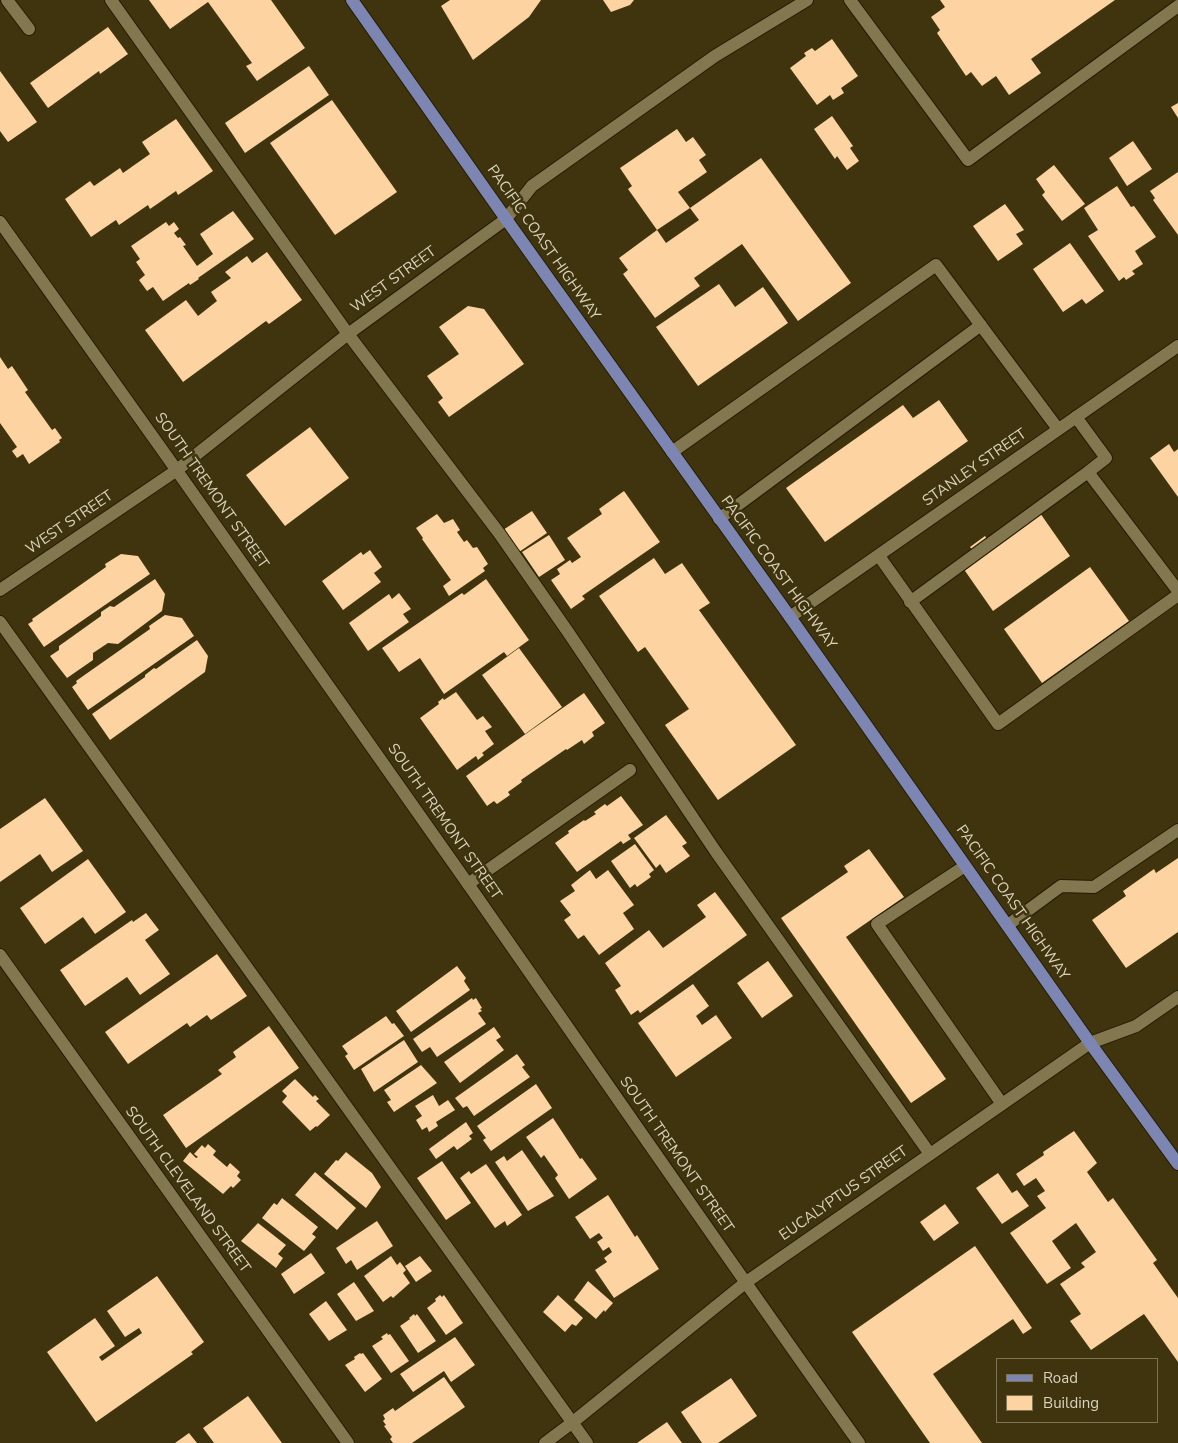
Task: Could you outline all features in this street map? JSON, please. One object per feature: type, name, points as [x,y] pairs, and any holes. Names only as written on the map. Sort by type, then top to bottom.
[{"type":"main road","name":"PACIFIC COAST HIGHWAY","points":[[352,0],[1090,1043],[1178,1164]]},
{"type":"street","points":[[7,0],[29,29]]},
{"type":"street","points":[[111,0],[348,334],[499,533],[716,852],[930,1154]]},
{"type":"street","name":"WEST STREET","points":[[0,590],[177,470],[348,334],[506,219],[532,186],[715,56],[807,0]]},
{"type":"street","points":[[850,0],[968,160],[1178,6]]},
{"type":"street","name":"SOUTH TREMONT STREET","points":[[0,222],[177,470],[745,1283],[859,1443]]},
{"type":"street","points":[[672,452],[936,265],[1058,429]]},
{"type":"street","points":[[719,519],[981,325]]},
{"type":"street","name":"STANLEY STREET","points":[[790,617],[1178,346]]},
{"type":"street","points":[[910,602],[1106,458],[1076,417]]},
{"type":"street","points":[[1088,472],[1178,591]]},
{"type":"street","points":[[879,556],[998,724],[1178,595]]},
{"type":"street","points":[[0,622],[587,1443]]},
{"type":"street","points":[[468,884],[630,770]]},
{"type":"street","points":[[1008,925],[1061,886],[1094,887],[1178,830]]},
{"type":"street","points":[[966,866],[877,924],[1002,1104]]},
{"type":"street","name":"SOUTH CLEVELAND STREET","points":[[0,955],[348,1443]]},
{"type":"street","name":"EUCALYPTUS STREET","points":[[544,1443],[573,1422],[745,1283],[1090,1043],[1136,1026],[1178,997]]},
{"type":"building","points":[[149,0],[271,0],[305,48],[257,81],[246,66],[252,63],[208,2],[170,29]]},
{"type":"building","points":[[450,0],[541,0],[529,17],[473,60],[441,6]]},
{"type":"building","points":[[603,0],[634,0],[630,5],[611,12]]},
{"type":"building","points":[[940,0],[1115,0],[1031,59],[1041,73],[1009,95],[996,76],[982,86],[971,72],[966,76],[937,33],[940,30],[931,17],[945,7]]},
{"type":"building","points":[[108,27],[128,54],[100,74],[99,71],[48,108],[30,83]]},
{"type":"building","points":[[832,39],[858,76],[841,88],[844,93],[833,100],[830,95],[817,105],[790,68],[806,56],[804,53],[812,48],[815,51]]},
{"type":"building","points":[[309,66],[329,95],[245,153],[225,123]]},
{"type":"building","points":[[0,71],[37,122],[8,142],[0,131]]},
{"type":"building","points":[[332,100],[397,192],[335,235],[270,143]]},
{"type":"building","points":[[1178,103],[1178,118],[1171,107]]},
{"type":"building","points":[[832,116],[853,146],[850,148],[859,161],[847,170],[837,156],[835,159],[814,129]]},
{"type":"building","points":[[176,119],[213,171],[178,195],[176,191],[150,209],[148,205],[119,225],[116,220],[91,237],[65,199],[90,181],[94,186],[120,168],[123,173],[150,154],[142,142]]},
{"type":"building","points":[[677,129],[686,142],[693,137],[706,155],[699,160],[707,172],[678,192],[690,208],[657,230],[628,189],[632,186],[620,168]]},
{"type":"building","points":[[1133,141],[1152,169],[1127,186],[1109,158]]},
{"type":"building","points":[[761,158],[851,283],[798,321],[742,244],[694,278],[700,286],[655,318],[623,274],[628,270],[619,258],[657,230],[666,243],[699,220],[690,208]]},
{"type":"building","points":[[1054,165],[1085,204],[1062,221],[1042,195],[1045,192],[1036,179]]},
{"type":"building","points":[[1178,172],[1178,235],[1153,200],[1155,198],[1150,191]]},
{"type":"building","points":[[1117,186],[1131,207],[1134,206],[1156,237],[1135,251],[1143,264],[1132,271],[1135,274],[1126,280],[1124,277],[1119,281],[1088,236],[1098,230],[1084,208]]},
{"type":"building","points":[[1005,204],[1024,230],[1016,234],[1023,244],[998,261],[973,226]]},
{"type":"building","points":[[233,211],[254,239],[199,279],[190,285],[189,283],[163,301],[153,287],[147,291],[139,280],[145,275],[136,262],[140,259],[131,246],[166,222],[169,226],[174,222],[179,229],[174,233],[186,245],[183,246],[197,266],[213,254],[200,234]]},
{"type":"building","points":[[1070,243],[1104,291],[1086,304],[1082,299],[1063,312],[1033,269]]},
{"type":"building","points":[[267,252],[302,300],[269,324],[266,321],[183,382],[145,330],[186,300],[198,316],[217,301],[211,292],[231,278],[225,272],[247,256],[252,263]]},
{"type":"building","points":[[719,284],[735,307],[763,287],[788,323],[698,386],[656,327]]},
{"type":"building","points":[[468,306],[484,309],[524,364],[449,417],[438,402],[443,398],[427,376],[459,354],[439,327]]},
{"type":"building","points":[[0,357],[8,369],[12,366],[28,390],[25,392],[52,430],[55,428],[62,438],[59,440],[60,442],[29,464],[23,454],[17,458],[12,451],[17,447],[0,423]]},
{"type":"building","points":[[939,400],[968,441],[825,542],[786,488],[903,405],[913,418]]},
{"type":"building","points":[[310,427],[349,478],[285,526],[246,475]]},
{"type":"building","points":[[1169,444],[1174,452],[1178,449],[1178,497],[1150,458]]},
{"type":"building","points":[[624,491],[660,542],[582,596],[585,599],[571,609],[551,580],[560,574],[557,569],[570,560],[572,563],[581,557],[567,538],[602,514],[599,509]]},
{"type":"building","points":[[532,511],[547,533],[519,552],[503,530]]},
{"type":"building","points":[[1040,513],[1070,556],[993,611],[963,568],[977,557],[970,547],[985,536],[992,547]]},
{"type":"building","points":[[437,514],[444,523],[453,519],[460,530],[457,532],[464,542],[467,540],[473,548],[477,547],[488,564],[483,568],[485,571],[449,596],[443,586],[451,580],[416,528]]},
{"type":"building","points":[[549,535],[565,560],[539,577],[522,552]]},
{"type":"building","points":[[370,550],[382,567],[374,573],[381,582],[343,610],[322,581],[361,552],[363,555]]},
{"type":"building","points":[[121,554],[138,556],[150,574],[44,647],[28,624],[33,621],[32,619],[106,567],[105,564]]},
{"type":"building","points":[[654,558],[665,574],[682,563],[710,603],[699,610],[796,745],[718,800],[665,725],[689,709],[645,647],[638,652],[599,596]]},
{"type":"building","points":[[1090,567],[1129,621],[1042,683],[1004,629]]},
{"type":"building","points":[[155,579],[165,594],[162,611],[118,644],[108,643],[93,653],[93,660],[67,678],[50,656],[59,650],[59,646],[101,616],[101,612],[110,606],[114,607]]},
{"type":"building","points":[[486,579],[529,640],[507,656],[504,652],[444,694],[420,658],[399,672],[382,648],[462,593],[464,595]]},
{"type":"building","points":[[399,593],[411,609],[403,614],[409,622],[368,651],[349,623],[389,594],[392,599]]},
{"type":"building","points":[[165,615],[182,618],[194,636],[88,710],[72,687],[77,683],[76,681],[150,629],[149,626]]},
{"type":"building","points":[[197,640],[208,656],[205,672],[110,740],[92,714],[145,677],[154,668],[156,669]]},
{"type":"building","points":[[519,648],[562,707],[525,734],[482,675]]},
{"type":"building","points":[[456,692],[477,720],[483,716],[492,727],[485,731],[494,744],[482,753],[484,755],[478,760],[476,756],[457,770],[420,718],[439,704],[438,702],[443,698],[444,700]]},
{"type":"building","points":[[584,693],[605,723],[592,732],[594,736],[584,744],[582,740],[566,749],[521,780],[522,782],[508,792],[510,795],[497,804],[494,801],[487,806],[466,776]]},
{"type":"building","points":[[621,796],[643,825],[628,835],[631,839],[623,844],[621,841],[577,872],[555,843],[569,833],[568,831],[596,814],[594,812],[605,804],[607,806]]},
{"type":"building","points":[[45,798],[83,851],[52,872],[40,854],[0,882],[0,829]]},
{"type":"building","points":[[666,815],[687,843],[682,846],[690,856],[666,873],[660,864],[656,868],[634,838]]},
{"type":"building","points":[[635,844],[654,870],[649,874],[651,877],[637,887],[635,884],[630,888],[611,861]]},
{"type":"building","points":[[869,849],[904,897],[846,937],[946,1079],[911,1103],[781,918],[848,872],[844,866]]},
{"type":"building","points":[[1178,858],[1178,932],[1126,968],[1092,920],[1126,896],[1123,891],[1154,869],[1156,873]]},
{"type":"building","points":[[88,859],[126,912],[95,934],[83,917],[45,944],[20,908]]},
{"type":"building","points":[[590,870],[596,879],[608,870],[634,905],[623,913],[634,929],[599,955],[584,935],[578,939],[564,920],[571,915],[560,901],[575,891],[571,885]]},
{"type":"building","points":[[715,892],[747,935],[640,1013],[638,1010],[631,1015],[615,990],[621,986],[605,963],[649,930],[663,948],[706,917],[697,905]]},
{"type":"building","points":[[146,913],[159,930],[145,940],[170,974],[140,995],[127,977],[85,1006],[60,970],[132,920],[133,922]]},
{"type":"building","points":[[217,954],[247,996],[211,1020],[207,1015],[190,1027],[187,1023],[128,1064],[105,1032]]},
{"type":"building","points":[[768,961],[793,996],[762,1018],[737,983]]},
{"type":"building","points":[[457,966],[466,978],[464,981],[470,990],[411,1032],[396,1011]]},
{"type":"building","points":[[693,984],[709,1006],[696,1016],[702,1025],[716,1015],[732,1038],[676,1077],[638,1023]]},
{"type":"building","points":[[472,998],[473,1000],[476,998],[482,1008],[480,1009],[482,1011],[478,1013],[486,1024],[437,1057],[430,1047],[422,1052],[413,1039]]},
{"type":"building","points":[[386,1016],[404,1036],[354,1070],[345,1056],[348,1054],[342,1046]]},
{"type":"building","points":[[269,1026],[299,1068],[186,1148],[163,1115],[222,1074],[218,1070],[236,1057],[233,1052]]},
{"type":"building","points":[[494,1027],[501,1037],[496,1040],[504,1050],[460,1083],[444,1062]]},
{"type":"building","points":[[404,1040],[418,1062],[374,1092],[361,1069]]},
{"type":"building","points":[[517,1054],[525,1065],[522,1067],[530,1077],[474,1116],[467,1106],[463,1108],[455,1098]]},
{"type":"building","points":[[421,1065],[437,1083],[394,1112],[387,1102],[391,1100],[384,1090]]},
{"type":"building","points":[[295,1079],[313,1097],[315,1095],[319,1099],[316,1101],[330,1115],[310,1131],[282,1102],[287,1096],[282,1091]]},
{"type":"building","points":[[536,1084],[552,1108],[491,1151],[483,1140],[486,1138],[477,1126]]},
{"type":"building","points":[[433,1095],[439,1106],[448,1100],[455,1110],[436,1122],[438,1126],[429,1132],[427,1127],[422,1130],[416,1120],[422,1116],[415,1106]]},
{"type":"building","points":[[553,1118],[580,1159],[582,1158],[597,1179],[569,1199],[555,1178],[558,1175],[544,1155],[541,1158],[526,1137]]},
{"type":"building","points":[[466,1122],[473,1133],[469,1136],[472,1139],[457,1150],[454,1146],[436,1159],[429,1149]]},
{"type":"building","points":[[1074,1131],[1097,1163],[1087,1172],[1108,1202],[1113,1198],[1157,1260],[1153,1263],[1178,1298],[1178,1362],[1144,1314],[1091,1350],[1070,1321],[1081,1314],[1060,1284],[1085,1267],[1081,1263],[1096,1252],[1076,1223],[1052,1241],[1071,1268],[1047,1284],[1010,1233],[1046,1208],[1037,1196],[1045,1191],[1036,1178],[1024,1186],[1016,1174],[1044,1155],[1043,1152]]},
{"type":"building","points":[[208,1144],[216,1151],[213,1155],[227,1167],[230,1163],[240,1172],[237,1176],[241,1180],[223,1194],[183,1161],[190,1152],[196,1158],[198,1157],[194,1154],[202,1145],[205,1148]]},
{"type":"building","points":[[522,1150],[554,1196],[528,1211],[495,1162],[504,1156],[507,1161]]},
{"type":"building","points":[[346,1152],[372,1173],[381,1187],[366,1208],[324,1174]]},
{"type":"building","points":[[442,1161],[471,1203],[446,1220],[417,1178]]},
{"type":"building","points":[[486,1164],[522,1215],[507,1226],[505,1221],[495,1228],[460,1178],[469,1171],[471,1174]]},
{"type":"building","points":[[315,1172],[356,1208],[337,1230],[295,1195]]},
{"type":"building","points":[[998,1173],[1012,1193],[1017,1190],[1029,1206],[1002,1224],[976,1188]]},
{"type":"building","points":[[608,1195],[635,1237],[637,1235],[659,1269],[614,1298],[595,1270],[607,1262],[604,1258],[612,1252],[609,1247],[603,1251],[597,1242],[603,1238],[599,1233],[590,1239],[575,1217]]},
{"type":"building","points":[[282,1198],[318,1227],[312,1234],[316,1237],[304,1251],[262,1218],[274,1203],[277,1205]]},
{"type":"building","points":[[945,1204],[959,1223],[934,1241],[920,1222]]},
{"type":"building","points":[[377,1221],[393,1246],[357,1270],[351,1260],[346,1264],[336,1248]]},
{"type":"building","points":[[258,1223],[286,1245],[278,1254],[283,1258],[276,1268],[241,1241]]},
{"type":"building","points":[[975,1246],[1032,1328],[1023,1334],[1013,1319],[933,1374],[982,1443],[930,1443],[852,1332]]},
{"type":"building","points":[[311,1253],[325,1273],[294,1294],[281,1274]]},
{"type":"building","points":[[391,1256],[397,1265],[400,1262],[406,1270],[403,1273],[410,1283],[393,1298],[391,1296],[383,1302],[364,1276]]},
{"type":"building","points":[[420,1256],[432,1271],[416,1282],[405,1266]]},
{"type":"building","points":[[157,1276],[204,1342],[191,1352],[193,1354],[96,1422],[47,1352],[95,1318],[115,1346],[99,1357],[102,1361],[142,1333],[139,1328],[125,1337],[107,1311]]},
{"type":"building","points":[[588,1281],[613,1303],[596,1319],[574,1300]]},
{"type":"building","points":[[354,1282],[374,1311],[356,1321],[337,1294]]},
{"type":"building","points":[[440,1295],[442,1297],[444,1295],[463,1323],[446,1335],[427,1308]]},
{"type":"building","points":[[558,1295],[583,1318],[576,1326],[572,1324],[565,1332],[543,1312]]},
{"type":"building","points":[[326,1301],[347,1330],[329,1341],[309,1314]]},
{"type":"building","points":[[414,1314],[415,1316],[417,1314],[436,1341],[418,1353],[400,1326]]},
{"type":"building","points":[[387,1333],[388,1335],[390,1334],[409,1361],[391,1373],[372,1346],[383,1339],[381,1337]]},
{"type":"building","points":[[455,1337],[475,1365],[451,1382],[444,1371],[413,1392],[400,1374]]},
{"type":"building","points":[[363,1353],[382,1379],[365,1392],[345,1365],[355,1359],[354,1357]]},
{"type":"building","points":[[444,1377],[465,1407],[412,1443],[393,1443],[390,1439],[392,1437],[384,1426],[386,1425],[383,1421],[385,1419],[383,1415],[393,1408],[395,1411]]},
{"type":"building","points":[[731,1378],[757,1416],[718,1443],[702,1443],[681,1412]]},
{"type":"building","points":[[248,1396],[282,1443],[214,1443],[203,1428]]},
{"type":"building","points":[[667,1422],[682,1443],[637,1443]]},
{"type":"building","points":[[189,1433],[197,1443],[175,1443]]}]
